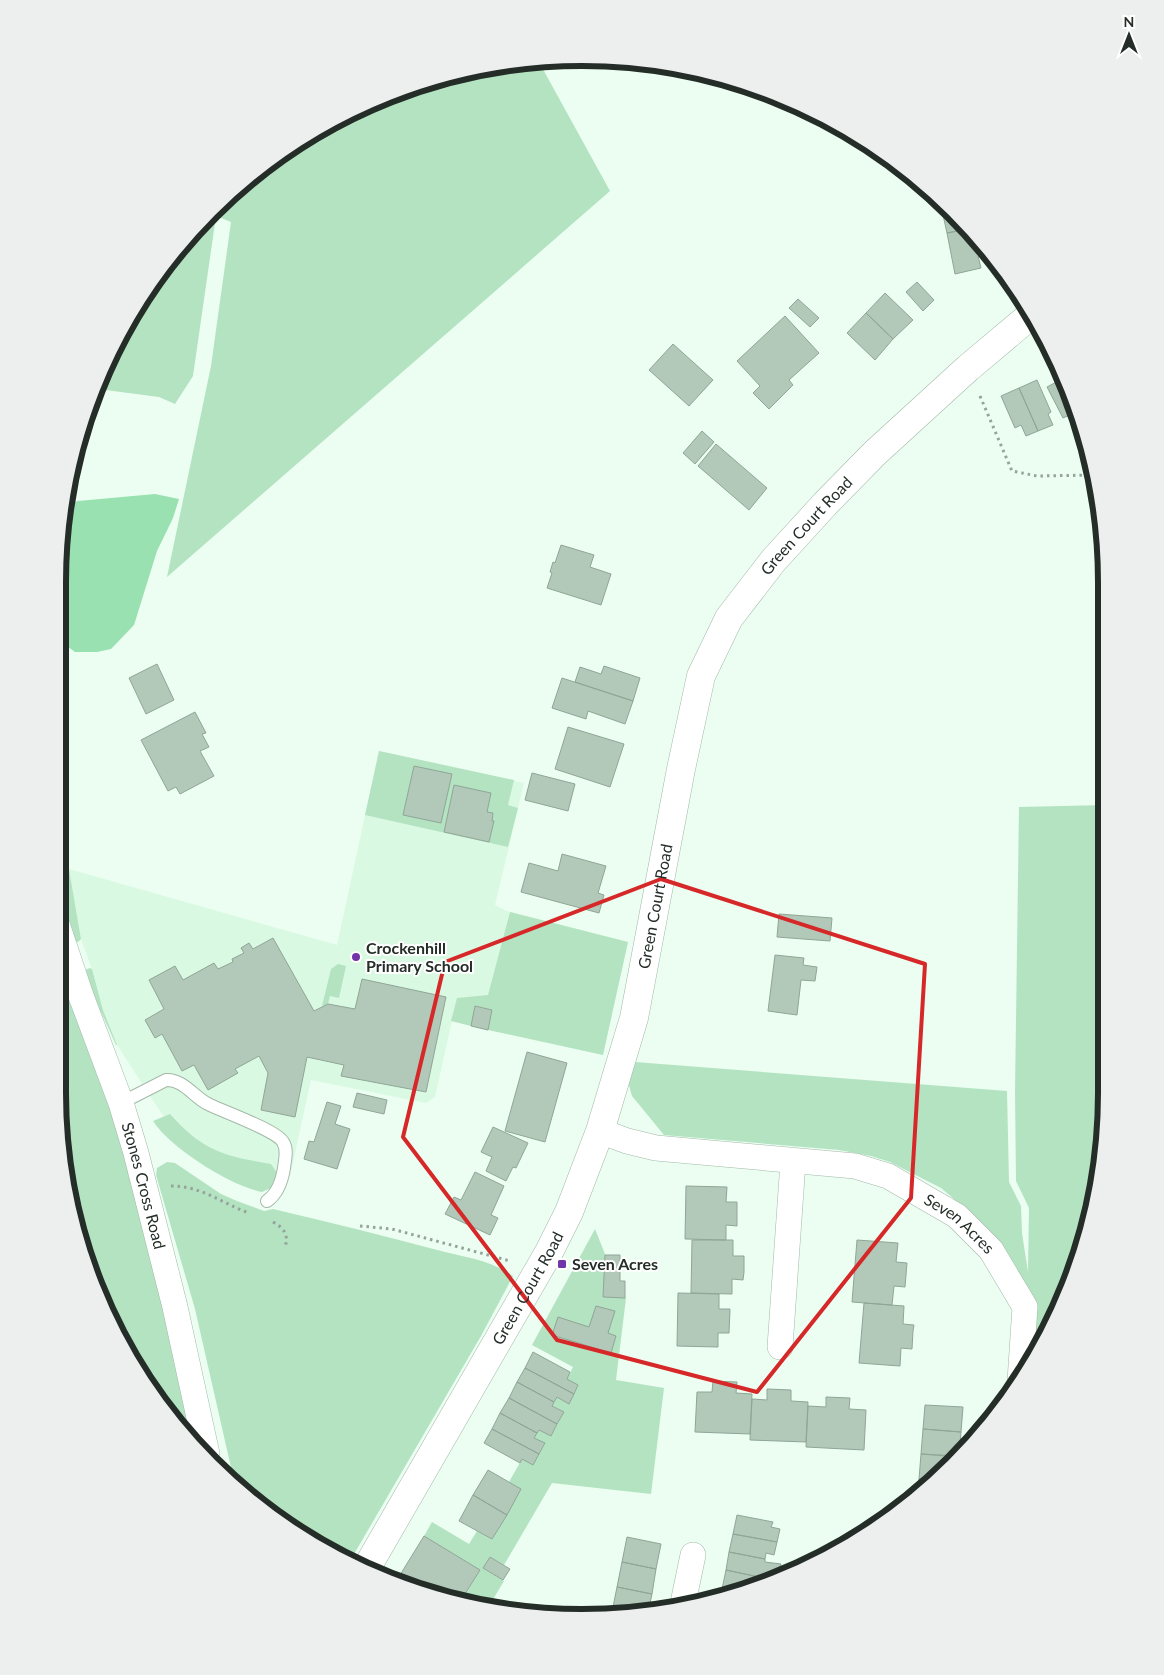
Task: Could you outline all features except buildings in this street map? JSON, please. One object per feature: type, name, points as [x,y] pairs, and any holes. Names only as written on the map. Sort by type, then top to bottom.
[{"type":"main road","name":"Green Court Road","points":[[370,1563],[535,1275],[569,1212],[600,1131],[636,1009],[681,769],[702,676],[729,618],[773,561],[875,453],[968,368],[1026,319]]},
{"type":"street","name":"Stones Cross Road","points":[[66,949],[81,996],[121,1104],[146,1190],[175,1307],[205,1445]]},
{"type":"street","name":"Seven Acres","points":[[600,1131],[627,1141],[656,1148],[793,1162],[855,1166],[888,1176],[958,1216],[991,1250],[1025,1307],[1021,1364]]},
{"type":"street","points":[[780,1347],[793,1162]]},
{"type":"street","points":[[684,1599],[693,1555]]},
{"type":"lane","points":[[121,1104],[166,1080],[174,1080],[206,1104],[274,1133],[283,1142],[286,1154],[278,1190],[267,1201]]},
{"type":"path","points":[[968,368],[1012,470],[1037,476],[1087,475]]},
{"type":"path","points":[[146,1190],[172,1186],[192,1188],[203,1191],[229,1205],[252,1214]]},
{"type":"path","points":[[268,1219],[276,1223],[286,1234],[285,1247]]},
{"type":"path","points":[[360,1226],[392,1229],[516,1263],[535,1275]]},
{"type":"highlighted area","points":[[661,879],[925,964],[911,1198],[757,1392],[557,1340],[403,1137],[445,962]]},
{"type":"shaded area","points":[[542,68],[610,191],[167,577],[211,366],[231,222],[217,217],[242,194],[295,153],[354,119],[416,94],[449,84],[481,76]]},
{"type":"shaded area","points":[[216,218],[193,376],[175,404],[159,397],[104,390],[119,354],[153,295],[194,242]]},
{"type":"shaded area","points":[[155,494],[179,499],[173,518],[157,551],[134,625],[111,649],[97,652],[75,652],[67,646],[66,640],[67,548],[73,503]]},
{"type":"shaded area","name":"Crockenhill Primary School","points":[[379,751],[524,783],[495,905],[507,911],[628,942],[603,1055],[452,1021],[435,1097],[426,1103],[311,1080],[290,1176],[238,1166],[169,1125],[117,1045],[103,1010],[92,969],[81,939],[69,869],[337,945]]},
{"type":"shaded area","points":[[379,751],[514,780],[508,805],[518,808],[508,847],[365,815]],"holes":[[[414,766],[451,774],[404,815]],[[454,785],[487,812],[493,814],[492,821],[494,821],[489,842],[444,832]]]},
{"type":"shaded area","points":[[1098,805],[1098,1093],[1097,1127],[1093,1160],[1088,1194],[1070,1259],[1045,1321],[1031,1347],[1027,1307],[967,1210],[941,1188],[890,1162],[871,1156],[839,1150],[664,1135],[632,1096],[622,1061],[1007,1091],[1009,1182],[1021,1206],[1022,1233],[1028,1272],[1029,1208],[1016,1181],[1015,1092],[1019,807]]},
{"type":"shaded area","points":[[69,869],[81,939],[78,942],[75,942],[66,927],[66,870]]},
{"type":"shaded area","points":[[510,912],[628,942],[603,1055],[488,1030],[492,1010],[476,1006],[471,1026],[451,1021],[457,998],[488,995]]},
{"type":"shaded area","points":[[338,964],[346,966],[339,998],[330,996],[328,1004],[322,1006],[331,969]]},
{"type":"shaded area","points":[[92,969],[103,1010],[117,1045],[93,997],[85,970]]},
{"type":"shaded area","points":[[66,990],[131,1156],[202,1441],[153,1380],[135,1351],[119,1321],[106,1290],[84,1226],[76,1194],[67,1127]]},
{"type":"shaded area","points":[[170,1114],[193,1136],[215,1150],[240,1158],[271,1164],[277,1173],[271,1188],[262,1192],[234,1182],[187,1154],[161,1132],[153,1121]]},
{"type":"shaded area","points":[[167,1162],[175,1163],[221,1194],[264,1211],[273,1209],[469,1258],[488,1263],[513,1276],[481,1336],[353,1556],[295,1522],[232,1472],[195,1309],[156,1175],[157,1168]]},
{"type":"shaded area","points":[[595,1229],[605,1254],[604,1297],[626,1298],[616,1380],[664,1388],[651,1494],[552,1483],[504,1565],[490,1557],[483,1568],[504,1581],[492,1601],[481,1599],[465,1595],[480,1570],[424,1536],[432,1522],[469,1544],[477,1531],[492,1539],[521,1489],[509,1482],[522,1459],[533,1465],[545,1444],[534,1438],[539,1430],[551,1436],[564,1412],[552,1406],[557,1397],[569,1403],[578,1386],[567,1379],[573,1367],[532,1345]]},
{"type":"place","name":"Crockenhill Primary School","points":[[356,957]]},
{"type":"place","name":"Seven Acres","points":[[562,1264]]}]
